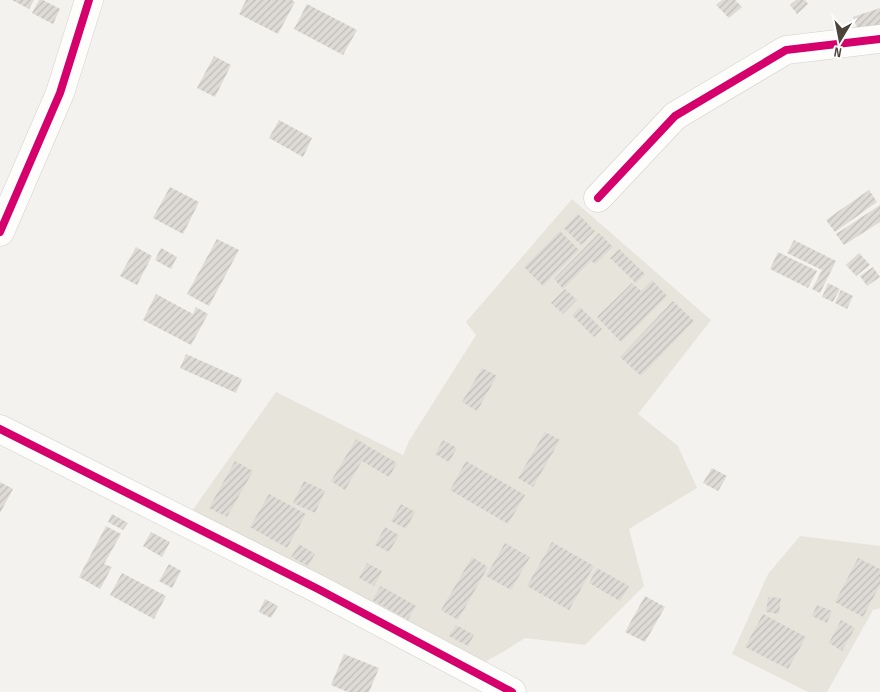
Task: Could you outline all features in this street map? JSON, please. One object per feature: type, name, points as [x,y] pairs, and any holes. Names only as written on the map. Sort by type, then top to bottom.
[{"type":"street","points":[[0,232],[60,93],[89,0]]},
{"type":"street","points":[[598,198],[675,116],[786,50],[880,39]]},
{"type":"street","points":[[0,429],[318,589],[512,692]]},
{"type":"shaded area","points":[[572,199],[711,320],[638,414],[678,446],[697,488],[629,529],[644,586],[585,645],[525,638],[472,669],[192,511],[276,392],[403,455],[409,441],[476,335],[466,322]]},
{"type":"shaded area","points":[[800,536],[880,546],[880,608],[873,610],[827,692],[808,692],[732,654],[768,574]]},
{"type":"building","points":[[12,0],[34,0],[29,9]]},
{"type":"building","points":[[39,0],[43,0],[60,9],[53,24],[32,13]]},
{"type":"building","points":[[246,0],[292,0],[295,2],[278,34],[239,14]]},
{"type":"building","points":[[722,0],[735,0],[742,7],[729,18],[716,5]]},
{"type":"building","points":[[796,0],[805,0],[808,4],[797,14],[790,5]]},
{"type":"building","points":[[307,4],[357,30],[343,55],[294,29]]},
{"type":"building","points":[[880,8],[880,29],[860,36],[853,17]]},
{"type":"building","points":[[214,56],[231,65],[215,97],[197,88]]},
{"type":"building","points":[[279,120],[312,138],[303,157],[269,138]]},
{"type":"building","points":[[170,187],[199,202],[183,234],[153,218]]},
{"type":"building","points":[[869,190],[877,202],[835,232],[826,220]]},
{"type":"building","points":[[880,205],[880,222],[844,245],[836,234]]},
{"type":"building","points":[[578,214],[595,231],[581,245],[564,228]]},
{"type":"building","points":[[560,231],[579,250],[543,286],[524,267]]},
{"type":"building","points":[[599,233],[613,247],[595,264],[591,261],[563,289],[554,279]]},
{"type":"building","points":[[217,239],[239,250],[209,306],[187,294]]},
{"type":"building","points":[[794,240],[836,261],[820,293],[812,289],[822,270],[787,253]]},
{"type":"building","points":[[136,247],[152,256],[137,285],[120,276]]},
{"type":"building","points":[[161,248],[177,257],[171,269],[155,260]]},
{"type":"building","points":[[619,249],[645,274],[636,283],[610,258]]},
{"type":"building","points":[[778,252],[817,271],[808,288],[770,269]]},
{"type":"building","points":[[859,253],[870,265],[856,276],[846,265]]},
{"type":"building","points":[[873,267],[880,277],[867,286],[860,276]]},
{"type":"building","points":[[652,280],[667,296],[621,342],[597,317],[632,283],[641,291]]},
{"type":"building","points":[[828,283],[840,289],[833,302],[822,297]]},
{"type":"building","points":[[565,289],[577,300],[563,314],[551,303]]},
{"type":"building","points":[[841,290],[853,296],[847,309],[835,303]]},
{"type":"building","points":[[156,294],[193,314],[196,307],[208,314],[191,345],[143,320]]},
{"type":"building","points":[[673,301],[694,321],[641,376],[620,357]]},
{"type":"building","points":[[580,307],[602,329],[594,337],[572,315]]},
{"type":"building","points":[[186,354],[242,379],[236,393],[180,368]]},
{"type":"building","points":[[482,368],[497,376],[477,411],[462,402]]},
{"type":"building","points":[[545,432],[560,440],[533,487],[518,478]]},
{"type":"building","points":[[356,439],[397,463],[389,477],[362,461],[345,490],[331,481]]},
{"type":"building","points":[[443,440],[457,448],[449,462],[435,454]]},
{"type":"building","points":[[235,461],[253,471],[227,517],[209,508]]},
{"type":"building","points":[[466,461],[525,495],[508,524],[450,490]]},
{"type":"building","points":[[712,468],[727,476],[718,491],[703,483]]},
{"type":"building","points":[[304,481],[325,491],[315,513],[293,503]]},
{"type":"building","points":[[0,482],[13,489],[0,513]]},
{"type":"building","points":[[269,494],[306,514],[287,548],[250,527]]},
{"type":"building","points":[[401,504],[415,512],[406,529],[391,521]]},
{"type":"building","points":[[112,514],[128,523],[123,530],[108,522]]},
{"type":"building","points":[[106,526],[121,534],[104,564],[112,567],[100,589],[79,577]]},
{"type":"building","points":[[385,527],[399,535],[389,552],[375,545]]},
{"type":"building","points":[[151,532],[170,542],[162,557],[143,546]]},
{"type":"building","points":[[552,542],[594,566],[569,610],[527,586]]},
{"type":"building","points":[[505,543],[530,557],[511,590],[486,576]]},
{"type":"building","points":[[299,544],[315,554],[308,566],[291,557]]},
{"type":"building","points":[[472,557],[488,567],[458,620],[441,610]]},
{"type":"building","points":[[858,558],[880,569],[880,585],[863,617],[835,602]]},
{"type":"building","points":[[367,563],[382,571],[374,586],[359,578]]},
{"type":"building","points":[[169,564],[181,571],[172,588],[159,581]]},
{"type":"building","points":[[597,568],[629,586],[620,601],[589,583]]},
{"type":"building","points":[[122,573],[166,596],[154,619],[110,595]]},
{"type":"building","points":[[381,586],[416,606],[408,620],[372,600]]},
{"type":"building","points":[[645,596],[665,607],[645,642],[625,632]]},
{"type":"building","points":[[768,597],[781,598],[779,614],[766,612]]},
{"type":"building","points":[[265,599],[278,606],[271,618],[259,612]]},
{"type":"building","points":[[817,605],[832,611],[827,623],[812,616]]},
{"type":"building","points":[[763,614],[806,637],[788,669],[745,647]]},
{"type":"building","points":[[841,620],[855,628],[842,651],[829,643]]},
{"type":"building","points":[[456,625],[474,635],[468,646],[449,636]]},
{"type":"building","points":[[344,654],[379,668],[369,692],[348,692],[331,685]]},
{"type":"cycle path","points":[[0,232],[60,93],[89,0]]},
{"type":"cycle path","points":[[598,198],[675,116],[786,50],[880,39]]},
{"type":"cycle path","points":[[0,429],[318,589],[512,692]]}]
